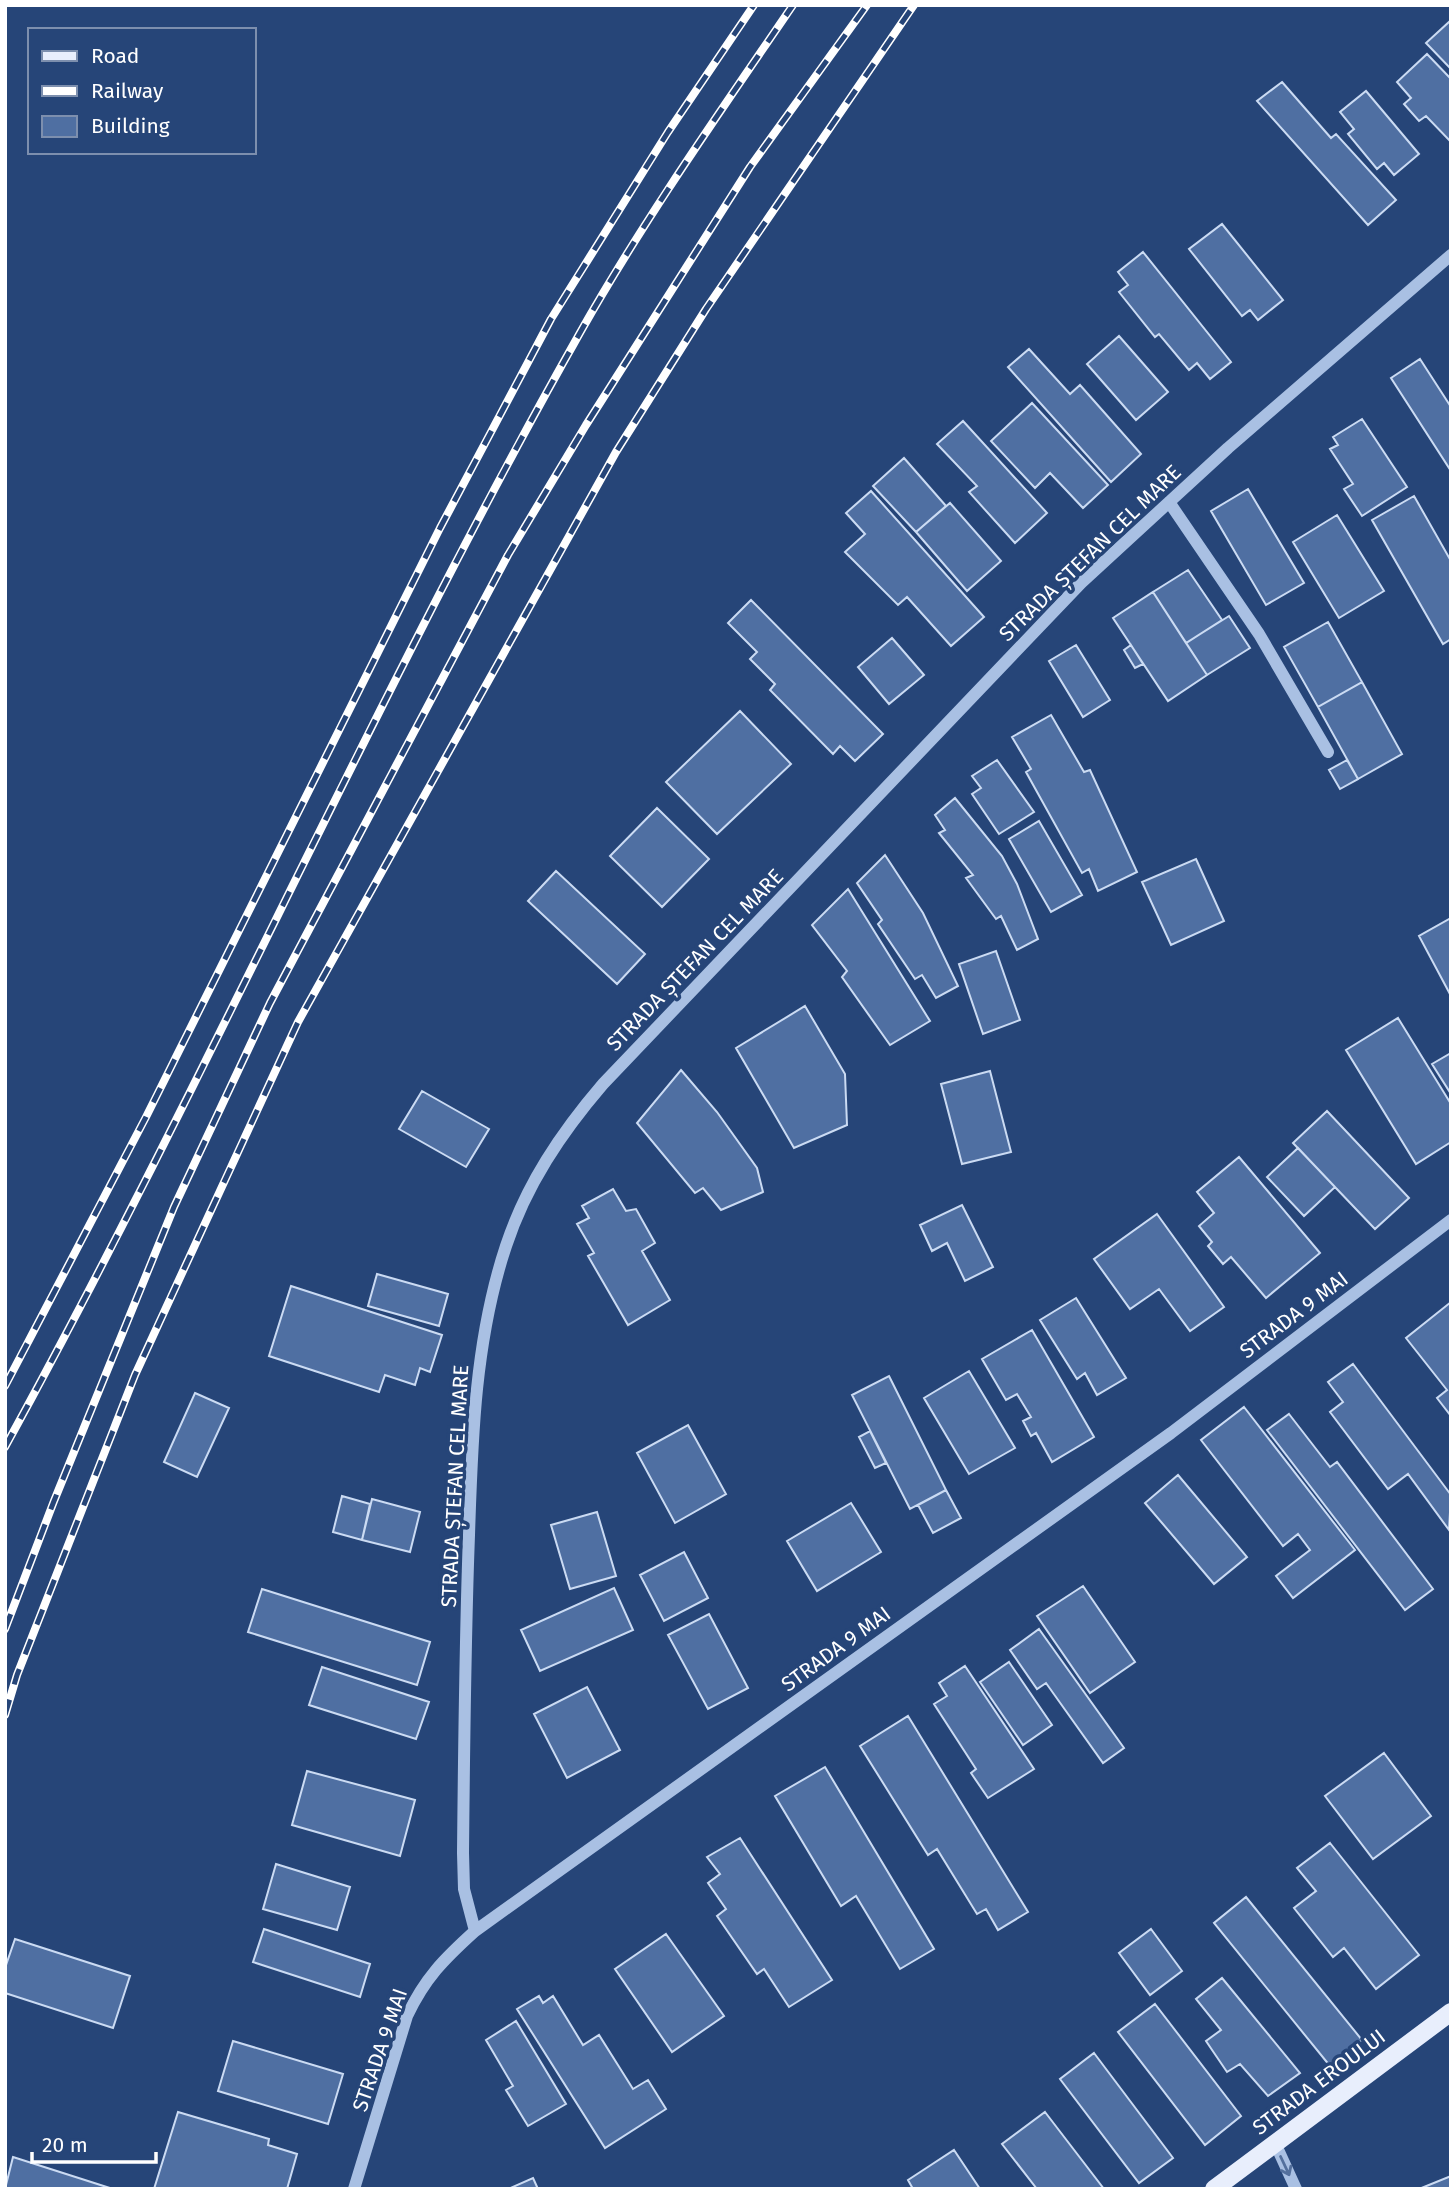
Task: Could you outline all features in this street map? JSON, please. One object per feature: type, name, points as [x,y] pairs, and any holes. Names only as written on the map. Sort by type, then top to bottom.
[{"type":"main road","name":"STRADA EROULUI","points":[[1214,2189],[1451,2012]]},
{"type":"street","name":"STRADA ȘTEFAN CEL MARE","points":[[475,1931],[464,1889],[463,1853],[472,1449],[482,1344],[493,1288],[524,1201],[550,1153],[603,1084],[1081,583],[1169,502],[1451,255]]},
{"type":"street","points":[[1169,502],[1259,634],[1328,752]]},
{"type":"street","name":"STRADA 9 MAI","points":[[354,2189],[407,2016],[433,1970],[475,1931],[1171,1433],[1451,1220]]},
{"type":"street","points":[[1275,2143],[1296,2189]]},
{"type":"building","points":[[1449,22],[1451,24],[1451,69],[1426,43]]},
{"type":"building","points":[[1427,54],[1451,79],[1451,142],[1426,116],[1419,121],[1404,104],[1411,98],[1397,82]]},
{"type":"building","points":[[1282,82],[1331,138],[1336,134],[1396,200],[1368,225],[1257,101]]},
{"type":"building","points":[[1366,91],[1419,154],[1394,175],[1384,163],[1377,169],[1348,134],[1354,129],[1340,112]]},
{"type":"building","points":[[1222,224],[1283,300],[1258,320],[1250,310],[1242,316],[1189,249]]},
{"type":"building","points":[[1143,252],[1231,362],[1210,379],[1197,363],[1189,370],[1159,334],[1155,337],[1119,292],[1128,285],[1118,272]]},
{"type":"building","points":[[1119,336],[1168,392],[1136,420],[1087,364]]},
{"type":"building","points":[[1029,349],[1070,394],[1080,385],[1141,454],[1111,482],[1008,367]]},
{"type":"building","points":[[1420,359],[1451,407],[1451,471],[1391,378]]},
{"type":"building","points":[[1032,403],[1108,485],[1083,508],[1050,473],[1035,488],[991,441]]},
{"type":"building","points":[[1362,419],[1407,487],[1362,516],[1344,489],[1353,484],[1330,449],[1338,445],[1333,437]]},
{"type":"building","points":[[963,421],[1047,513],[1015,543],[969,492],[977,486],[937,444]]},
{"type":"building","points":[[904,458],[946,506],[916,532],[873,486]]},
{"type":"building","points":[[1248,489],[1304,583],[1266,605],[1211,511]]},
{"type":"building","points":[[871,491],[984,617],[951,646],[907,597],[898,605],[845,552],[865,534],[846,513]]},
{"type":"building","points":[[1414,496],[1451,561],[1451,639],[1443,644],[1372,520]]},
{"type":"building","points":[[950,503],[1001,561],[967,591],[916,532]]},
{"type":"building","points":[[1337,515],[1384,591],[1339,618],[1293,542]]},
{"type":"building","points":[[1188,570],[1222,620],[1186,643],[1153,592]]},
{"type":"building","points":[[1153,592],[1207,675],[1168,701],[1113,618]]},
{"type":"building","points":[[751,600],[883,734],[855,761],[840,746],[833,754],[770,690],[775,684],[750,659],[757,652],[728,623]]},
{"type":"building","points":[[1229,616],[1250,648],[1207,675],[1186,643]]},
{"type":"building","points":[[1328,622],[1362,682],[1318,707],[1284,647]]},
{"type":"building","points":[[892,638],[924,675],[889,704],[858,667]]},
{"type":"building","points":[[1076,645],[1110,700],[1083,717],[1049,661]]},
{"type":"building","points":[[1131,645],[1143,664],[1135,668],[1124,650]]},
{"type":"building","points":[[1362,682],[1402,754],[1358,779],[1318,707]]},
{"type":"building","points":[[740,711],[791,764],[717,834],[666,782]]},
{"type":"building","points":[[1051,715],[1084,772],[1090,770],[1137,872],[1098,891],[1089,869],[1082,873],[1026,772],[1031,769],[1012,737]]},
{"type":"building","points":[[997,760],[1034,812],[999,834],[972,794],[981,788],[972,776]]},
{"type":"building","points":[[1347,760],[1358,779],[1340,789],[1329,770]]},
{"type":"building","points":[[955,798],[1002,856],[1017,884],[1038,939],[1017,950],[1001,916],[996,919],[966,878],[973,875],[939,833],[945,830],[935,815]]},
{"type":"building","points":[[657,808],[709,859],[662,907],[610,856]]},
{"type":"building","points":[[1039,821],[1082,895],[1051,912],[1009,839]]},
{"type":"building","points":[[885,855],[923,913],[958,986],[936,998],[922,975],[915,979],[878,924],[882,920],[857,883]]},
{"type":"building","points":[[1196,859],[1224,921],[1171,945],[1142,882]]},
{"type":"building","points":[[556,871],[645,954],[617,984],[528,901]]},
{"type":"building","points":[[848,889],[930,1021],[890,1045],[842,977],[847,971],[812,925]]},
{"type":"building","points":[[1451,918],[1451,996],[1419,936]]},
{"type":"building","points":[[996,951],[1020,1020],[983,1034],[959,964]]},
{"type":"building","points":[[805,1006],[845,1074],[847,1125],[794,1148],[736,1048]]},
{"type":"building","points":[[1398,1018],[1451,1104],[1451,1142],[1416,1164],[1346,1050]]},
{"type":"building","points":[[1451,1053],[1451,1094],[1432,1064]]},
{"type":"building","points":[[681,1070],[717,1112],[757,1168],[763,1192],[721,1210],[703,1188],[695,1193],[637,1123]]},
{"type":"building","points":[[990,1071],[1011,1152],[962,1164],[941,1084]]},
{"type":"building","points":[[422,1091],[489,1129],[466,1167],[399,1129]]},
{"type":"building","points":[[1327,1111],[1409,1198],[1375,1229],[1293,1143]]},
{"type":"building","points":[[1298,1148],[1335,1187],[1304,1216],[1267,1177]]},
{"type":"building","points":[[1239,1157],[1320,1253],[1266,1298],[1231,1257],[1223,1264],[1208,1246],[1212,1242],[1199,1226],[1214,1213],[1197,1192]]},
{"type":"building","points":[[613,1189],[626,1211],[636,1209],[655,1243],[642,1251],[670,1300],[628,1325],[588,1256],[594,1253],[577,1224],[589,1218],[582,1206]]},
{"type":"building","points":[[962,1205],[993,1267],[965,1281],[947,1243],[932,1251],[920,1225]]},
{"type":"building","points":[[1157,1214],[1224,1307],[1190,1331],[1159,1289],[1130,1309],[1094,1259]]},
{"type":"building","points":[[377,1274],[448,1294],[439,1326],[368,1306]]},
{"type":"building","points":[[291,1286],[442,1335],[430,1372],[420,1368],[415,1385],[385,1375],[379,1392],[269,1356]]},
{"type":"building","points":[[1076,1298],[1126,1378],[1097,1395],[1085,1373],[1077,1379],[1040,1320]]},
{"type":"building","points":[[1451,1302],[1451,1416],[1437,1398],[1447,1390],[1406,1338]]},
{"type":"building","points":[[1032,1330],[1094,1437],[1052,1462],[1036,1433],[1031,1436],[1023,1421],[1031,1417],[1017,1394],[1006,1400],[982,1359]]},
{"type":"building","points":[[1353,1364],[1451,1495],[1449,1530],[1408,1474],[1388,1489],[1330,1412],[1343,1402],[1328,1382]]},
{"type":"building","points":[[969,1371],[1015,1448],[969,1474],[924,1398]]},
{"type":"building","points":[[889,1376],[946,1490],[910,1509],[852,1395]]},
{"type":"building","points":[[195,1393],[229,1408],[197,1477],[164,1462]]},
{"type":"building","points":[[1244,1407],[1355,1550],[1293,1598],[1276,1576],[1310,1550],[1298,1534],[1283,1546],[1201,1440]]},
{"type":"building","points":[[1289,1414],[1330,1467],[1337,1462],[1433,1589],[1405,1610],[1267,1430]]},
{"type":"building","points":[[688,1425],[726,1494],[675,1523],[637,1453]]},
{"type":"building","points":[[870,1431],[886,1463],[875,1468],[859,1437]]},
{"type":"building","points":[[1178,1475],[1247,1557],[1214,1584],[1145,1503]]},
{"type":"building","points":[[946,1490],[961,1518],[933,1533],[918,1505]]},
{"type":"building","points":[[342,1496],[370,1504],[362,1540],[333,1532]]},
{"type":"building","points":[[372,1499],[420,1512],[410,1552],[362,1540]]},
{"type":"building","points":[[851,1503],[881,1552],[817,1591],[787,1541]]},
{"type":"building","points":[[597,1512],[616,1576],[570,1589],[551,1525]]},
{"type":"building","points":[[684,1552],[708,1598],[664,1621],[640,1575]]},
{"type":"building","points":[[1083,1586],[1135,1662],[1090,1693],[1037,1616]]},
{"type":"building","points":[[614,1588],[633,1630],[540,1671],[521,1630]]},
{"type":"building","points":[[262,1589],[430,1642],[417,1685],[248,1632]]},
{"type":"building","points":[[709,1614],[748,1688],[708,1709],[668,1635]]},
{"type":"building","points":[[1039,1629],[1124,1748],[1103,1763],[1046,1683],[1037,1689],[1010,1650]]},
{"type":"building","points":[[1009,1662],[1052,1725],[1023,1745],[980,1682]]},
{"type":"building","points":[[965,1666],[1034,1769],[988,1798],[971,1773],[976,1769],[934,1704],[947,1696],[939,1683]]},
{"type":"building","points":[[322,1667],[429,1702],[416,1739],[309,1705]]},
{"type":"building","points":[[587,1687],[620,1750],[567,1778],[534,1714]]},
{"type":"building","points":[[908,1716],[1028,1912],[998,1930],[986,1909],[977,1914],[937,1849],[928,1855],[860,1746]]},
{"type":"building","points":[[1384,1753],[1431,1816],[1373,1859],[1325,1796]]},
{"type":"building","points":[[825,1767],[934,1949],[900,1969],[856,1896],[841,1906],[775,1796]]},
{"type":"building","points":[[307,1771],[415,1800],[400,1856],[292,1825]]},
{"type":"building","points":[[740,1838],[832,1980],[789,2007],[764,1969],[757,1974],[717,1916],[726,1909],[708,1883],[720,1874],[707,1857]]},
{"type":"building","points":[[1330,1843],[1419,1955],[1376,1989],[1344,1948],[1333,1957],[1294,1908],[1316,1891],[1297,1868]]},
{"type":"building","points":[[276,1864],[350,1887],[337,1930],[263,1909]]},
{"type":"building","points":[[1246,1897],[1362,2040],[1330,2066],[1214,1923]]},
{"type":"building","points":[[264,1929],[370,1964],[360,1997],[253,1962]]},
{"type":"building","points":[[1151,1929],[1182,1971],[1150,1995],[1119,1953]]},
{"type":"building","points":[[666,1934],[724,2016],[672,2052],[615,1969]]},
{"type":"building","points":[[15,1939],[130,1976],[113,2028],[5,1993],[5,1968]]},
{"type":"building","points":[[1222,1978],[1300,2073],[1268,2096],[1240,2064],[1227,2072],[1206,2041],[1221,2030],[1196,1999]]},
{"type":"building","points":[[539,1996],[543,2003],[553,1996],[583,2045],[599,2035],[633,2089],[648,2080],[666,2109],[605,2148],[517,2009]]},
{"type":"building","points":[[1155,2004],[1241,2116],[1205,2145],[1118,2032]]},
{"type":"building","points":[[516,2021],[566,2104],[528,2126],[506,2090],[513,2086],[486,2040]]},
{"type":"building","points":[[233,2041],[343,2074],[328,2124],[218,2091]]},
{"type":"building","points":[[1094,2053],[1173,2158],[1139,2183],[1060,2079]]},
{"type":"building","points":[[178,2112],[269,2139],[268,2145],[297,2154],[287,2189],[154,2189]]},
{"type":"building","points":[[1045,2112],[1104,2189],[1037,2189],[1002,2144]]},
{"type":"building","points":[[954,2150],[980,2189],[913,2189],[908,2180]]},
{"type":"building","points":[[13,2157],[113,2189],[5,2189]]},
{"type":"building","points":[[1451,2176],[1451,2189],[1419,2189]]},
{"type":"building","points":[[533,2178],[538,2189],[508,2189]]},
{"type":"railway","points":[[5,1386],[146,1117],[440,528],[551,319],[668,132],[754,5]]},
{"type":"railway","points":[[5,1447],[151,1169],[361,747],[505,468],[631,247],[793,5]]},
{"type":"railway","points":[[5,1629],[174,1207],[270,1003],[508,555],[586,425],[750,167],[867,5]]},
{"type":"railway","points":[[5,1715],[17,1675],[135,1375],[298,1022],[616,452],[706,309],[914,5]]}]
